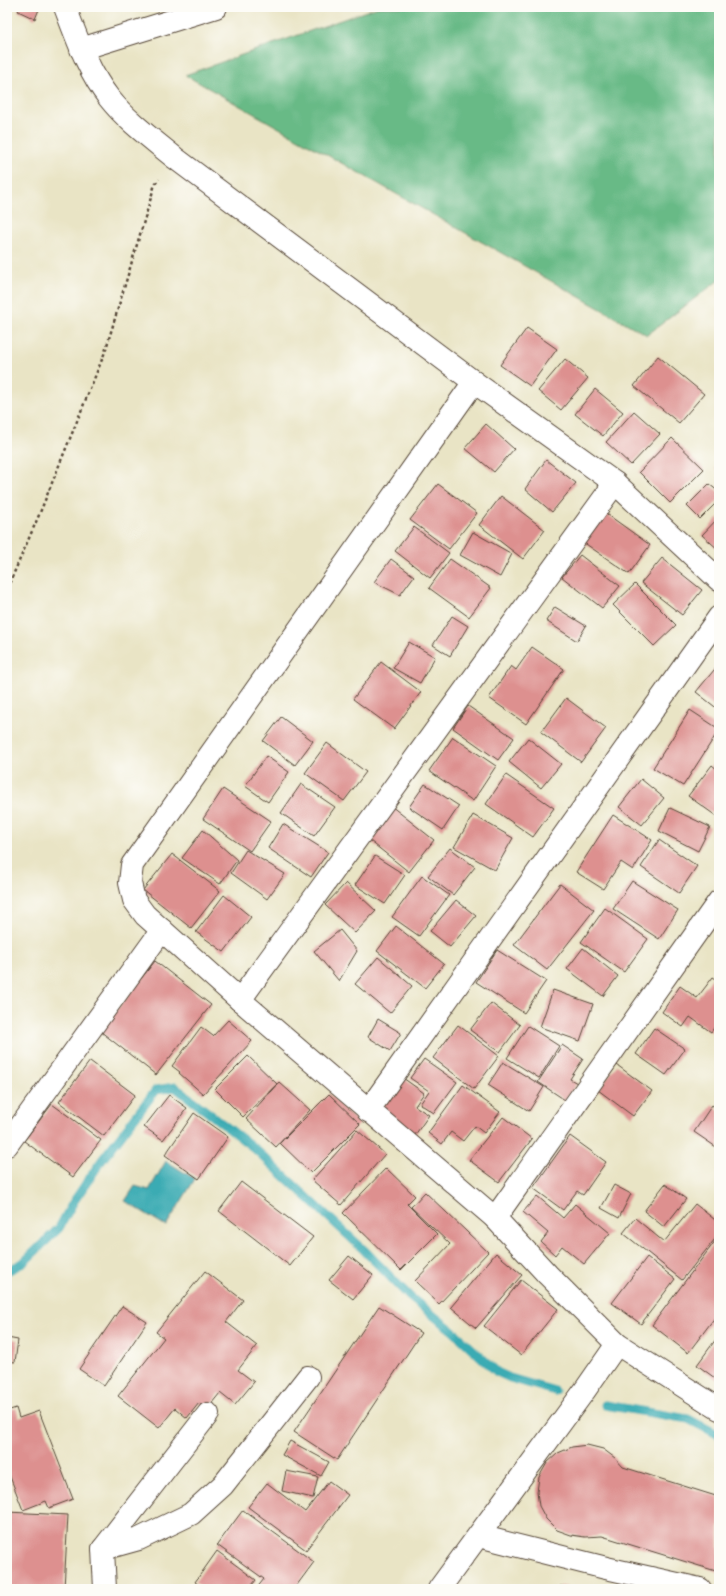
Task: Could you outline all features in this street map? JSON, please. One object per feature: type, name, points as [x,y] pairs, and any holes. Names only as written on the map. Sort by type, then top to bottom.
[{"type":"street","points":[[65,7],[80,49],[90,68],[109,98],[134,125],[175,158],[474,382],[615,483],[719,580]]},
{"type":"street","points":[[80,49],[216,7]]},
{"type":"street","points":[[474,382],[132,865],[130,883],[134,900],[146,915],[240,1000],[494,1218],[616,1344],[719,1409]]},
{"type":"street","points":[[240,1000],[615,483]]},
{"type":"street","points":[[368,1111],[719,617]]},
{"type":"street","points":[[494,1218],[719,902]]},
{"type":"street","points":[[7,1145],[162,930]]},
{"type":"street","points":[[440,1589],[585,1390],[616,1344]]},
{"type":"street","points":[[103,1549],[139,1539],[192,1514],[224,1485],[308,1377]]},
{"type":"street","points":[[105,1589],[103,1549],[208,1414]]},
{"type":"street","points":[[479,1536],[606,1568],[700,1589]]},
{"type":"path","points":[[7,589],[39,515],[105,352],[155,184],[175,158]]},
{"type":"green space","points":[[378,7],[719,7],[719,280],[647,335],[185,75]]},
{"type":"water","points":[[166,1161],[195,1179],[166,1226],[125,1201],[135,1186],[149,1190]]},
{"type":"building","points":[[20,7],[40,7],[35,19],[18,11]]},
{"type":"building","points":[[527,328],[557,349],[530,386],[500,365]]},
{"type":"building","points":[[658,356],[704,394],[679,423],[634,386]]},
{"type":"building","points":[[565,359],[588,378],[561,410],[538,391]]},
{"type":"building","points":[[595,389],[623,412],[603,436],[575,414]]},
{"type":"building","points":[[634,411],[660,434],[631,465],[606,442]]},
{"type":"building","points":[[486,424],[514,449],[494,472],[465,448]]},
{"type":"building","points":[[672,438],[704,469],[670,503],[639,472]]},
{"type":"building","points":[[546,460],[576,483],[552,512],[525,489]]},
{"type":"building","points":[[719,463],[719,472],[715,469]]},
{"type":"building","points":[[438,484],[477,513],[449,549],[410,520]]},
{"type":"building","points":[[709,484],[719,492],[719,500],[700,519],[687,506]]},
{"type":"building","points":[[501,496],[545,530],[523,559],[479,525]]},
{"type":"building","points":[[604,512],[650,545],[629,574],[583,542]]},
{"type":"building","points":[[719,517],[719,550],[702,535]]},
{"type":"building","points":[[414,527],[449,553],[430,578],[395,551]]},
{"type":"building","points":[[473,532],[512,554],[500,577],[460,555]]},
{"type":"building","points":[[580,555],[620,586],[602,608],[562,577]]},
{"type":"building","points":[[662,558],[702,590],[682,615],[641,583]]},
{"type":"building","points":[[391,559],[414,576],[400,595],[374,582]]},
{"type":"building","points":[[450,559],[491,588],[469,617],[429,588]]},
{"type":"building","points":[[635,584],[676,625],[654,646],[613,605]]},
{"type":"building","points":[[555,607],[586,626],[577,641],[546,621]]},
{"type":"building","points":[[452,616],[468,626],[450,656],[433,645]]},
{"type":"building","points":[[409,642],[435,657],[420,683],[393,668]]},
{"type":"building","points":[[532,647],[564,669],[526,724],[489,698],[511,666],[516,670]]},
{"type":"building","points":[[381,662],[421,692],[394,729],[353,699]]},
{"type":"building","points":[[719,664],[719,710],[696,692]]},
{"type":"building","points":[[566,698],[606,728],[581,762],[541,732]]},
{"type":"building","points":[[468,706],[514,738],[498,760],[453,728]]},
{"type":"building","points":[[690,710],[719,730],[683,786],[653,768]]},
{"type":"building","points":[[281,717],[313,741],[295,765],[263,741]]},
{"type":"building","points":[[453,737],[496,766],[473,801],[429,771]]},
{"type":"building","points":[[528,738],[561,764],[541,788],[509,762]]},
{"type":"building","points":[[327,743],[366,772],[344,801],[305,773]]},
{"type":"building","points":[[266,756],[289,772],[268,802],[245,786]]},
{"type":"building","points":[[712,765],[719,771],[719,818],[688,796]]},
{"type":"building","points":[[506,775],[554,808],[533,837],[486,804]]},
{"type":"building","points":[[641,779],[664,798],[642,825],[619,807]]},
{"type":"building","points":[[301,784],[335,807],[314,836],[281,813]]},
{"type":"building","points":[[425,784],[459,806],[443,830],[409,807]]},
{"type":"building","points":[[223,789],[271,821],[250,851],[203,819]]},
{"type":"building","points":[[391,806],[434,840],[409,872],[365,837]]},
{"type":"building","points":[[670,808],[710,827],[698,851],[659,831]]},
{"type":"building","points":[[473,815],[513,838],[495,870],[454,847]]},
{"type":"building","points":[[613,815],[652,840],[633,870],[621,862],[603,889],[576,872]]},
{"type":"building","points":[[283,824],[328,852],[311,877],[268,848]]},
{"type":"building","points":[[203,830],[237,860],[220,884],[182,858]]},
{"type":"building","points":[[659,840],[697,866],[679,893],[641,867]]},
{"type":"building","points":[[450,848],[475,867],[453,895],[428,876]]},
{"type":"building","points":[[246,850],[285,874],[267,899],[231,873]]},
{"type":"building","points":[[172,854],[220,891],[191,928],[143,890]]},
{"type":"building","points":[[375,856],[405,875],[385,904],[355,885]]},
{"type":"building","points":[[422,876],[449,895],[419,936],[392,917]]},
{"type":"building","points":[[632,881],[678,910],[659,939],[613,909]]},
{"type":"building","points":[[346,883],[376,911],[355,933],[325,905]]},
{"type":"building","points":[[560,884],[594,910],[547,970],[514,945]]},
{"type":"building","points":[[224,895],[251,917],[224,952],[196,932]]},
{"type":"building","points":[[456,900],[476,916],[450,947],[430,931]]},
{"type":"building","points":[[605,908],[648,939],[624,972],[581,942]]},
{"type":"building","points":[[396,926],[444,964],[425,988],[377,951]]},
{"type":"building","points":[[340,930],[357,951],[339,981],[314,951]]},
{"type":"building","points":[[583,948],[618,976],[603,996],[567,969]]},
{"type":"building","points":[[497,950],[546,981],[524,1013],[476,982]]},
{"type":"building","points":[[378,957],[412,986],[390,1013],[355,984]]},
{"type":"building","points":[[155,961],[211,1005],[156,1075],[100,1031]]},
{"type":"building","points":[[713,977],[719,981],[719,1021],[711,1032],[690,1017],[683,1027],[662,1012],[680,986],[697,998]]},
{"type":"building","points":[[553,990],[593,1004],[580,1041],[540,1027]]},
{"type":"building","points":[[491,1003],[520,1025],[500,1052],[470,1030]]},
{"type":"building","points":[[378,1019],[401,1033],[390,1051],[368,1037]]},
{"type":"building","points":[[228,1020],[252,1041],[203,1094],[172,1066],[201,1027],[213,1036]]},
{"type":"building","points":[[458,1025],[499,1056],[474,1089],[433,1058]]},
{"type":"building","points":[[528,1026],[559,1046],[539,1078],[507,1058]]},
{"type":"building","points":[[654,1028],[685,1049],[666,1075],[636,1054]]},
{"type":"building","points":[[562,1045],[583,1059],[570,1079],[577,1083],[565,1100],[538,1082]]},
{"type":"building","points":[[248,1056],[277,1084],[243,1117],[215,1089]]},
{"type":"building","points":[[424,1059],[457,1082],[434,1113],[420,1104],[429,1091],[410,1078]]},
{"type":"building","points":[[90,1061],[135,1095],[104,1136],[59,1102]]},
{"type":"building","points":[[503,1062],[544,1087],[529,1111],[488,1085]]},
{"type":"building","points":[[617,1065],[652,1091],[633,1116],[598,1090]]},
{"type":"building","points":[[403,1078],[424,1093],[415,1106],[429,1115],[415,1135],[380,1110]]},
{"type":"building","points":[[279,1082],[310,1110],[276,1147],[246,1119]]},
{"type":"building","points":[[463,1085],[500,1112],[484,1133],[475,1126],[463,1141],[451,1132],[442,1144],[428,1133]]},
{"type":"building","points":[[329,1094],[360,1124],[311,1173],[280,1143]]},
{"type":"building","points":[[169,1095],[187,1108],[163,1140],[144,1127]]},
{"type":"building","points":[[52,1104],[101,1140],[73,1177],[24,1141]]},
{"type":"building","points":[[712,1105],[719,1110],[719,1149],[694,1132]]},
{"type":"building","points":[[194,1113],[228,1137],[199,1179],[165,1155]]},
{"type":"building","points":[[503,1117],[532,1139],[499,1182],[469,1160]]},
{"type":"building","points":[[357,1130],[385,1154],[341,1205],[312,1180]]},
{"type":"building","points":[[570,1136],[606,1162],[583,1195],[577,1191],[563,1210],[533,1188]]},
{"type":"building","points":[[386,1168],[415,1196],[407,1204],[437,1234],[401,1270],[343,1213]]},
{"type":"building","points":[[241,1182],[313,1237],[290,1266],[219,1211]]},
{"type":"building","points":[[665,1184],[686,1199],[664,1227],[644,1211]]},
{"type":"building","points":[[614,1185],[631,1194],[619,1218],[601,1208]]},
{"type":"building","points":[[425,1192],[488,1252],[439,1304],[415,1281],[450,1244],[411,1207]]},
{"type":"building","points":[[537,1196],[563,1218],[575,1204],[610,1233],[584,1264],[562,1246],[555,1255],[541,1242],[548,1233],[523,1212]]},
{"type":"building","points":[[695,1204],[719,1223],[719,1234],[682,1280],[623,1233],[635,1218],[664,1242]]},
{"type":"building","points":[[719,1236],[719,1312],[688,1353],[652,1325]]},
{"type":"building","points":[[496,1253],[522,1275],[476,1328],[451,1307]]},
{"type":"building","points":[[349,1256],[373,1275],[353,1299],[329,1280]]},
{"type":"building","points":[[647,1257],[675,1279],[641,1324],[612,1303]]},
{"type":"building","points":[[205,1271],[243,1300],[226,1322],[257,1346],[238,1370],[254,1382],[235,1405],[220,1393],[207,1409],[199,1403],[187,1418],[175,1408],[159,1428],[118,1396],[164,1338],[156,1332]]},
{"type":"building","points":[[521,1280],[558,1309],[521,1355],[484,1326]]},
{"type":"building","points":[[122,1306],[147,1322],[104,1386],[79,1369]]},
{"type":"building","points":[[379,1306],[421,1333],[337,1460],[294,1432]]},
{"type":"building","points":[[719,1335],[719,1381],[697,1365]]},
{"type":"building","points":[[7,1338],[18,1340],[15,1362],[7,1361]]},
{"type":"building","points":[[16,1408],[19,1418],[39,1411],[73,1499],[49,1508],[46,1501],[23,1510],[7,1469],[7,1411]]},
{"type":"building","points":[[290,1441],[329,1462],[321,1476],[282,1455]]},
{"type":"building","points":[[587,1445],[603,1449],[615,1458],[623,1467],[719,1497],[719,1572],[602,1536],[585,1537],[571,1535],[557,1530],[546,1519],[539,1506],[537,1492],[539,1477],[547,1463],[558,1453],[572,1447]]},
{"type":"building","points":[[286,1471],[318,1477],[313,1498],[282,1491]]},
{"type":"building","points":[[329,1481],[348,1495],[306,1550],[248,1507],[267,1483],[305,1512]]},
{"type":"building","points":[[243,1510],[314,1562],[294,1589],[256,1589],[264,1579],[217,1545]]},
{"type":"building","points":[[7,1512],[68,1515],[64,1589],[7,1589]]},
{"type":"building","points":[[217,1551],[256,1580],[249,1589],[204,1589],[195,1582]]},
{"type":"building","points":[[560,1586],[574,1588],[574,1589],[559,1589]]},
{"type":"waterway","points":[[7,1271],[23,1263],[59,1228],[74,1201],[102,1160],[156,1090],[175,1087],[254,1148],[364,1250],[410,1297],[453,1331],[497,1372],[510,1378],[555,1391]]},
{"type":"waterway","points":[[605,1405],[688,1419],[719,1435]]}]
